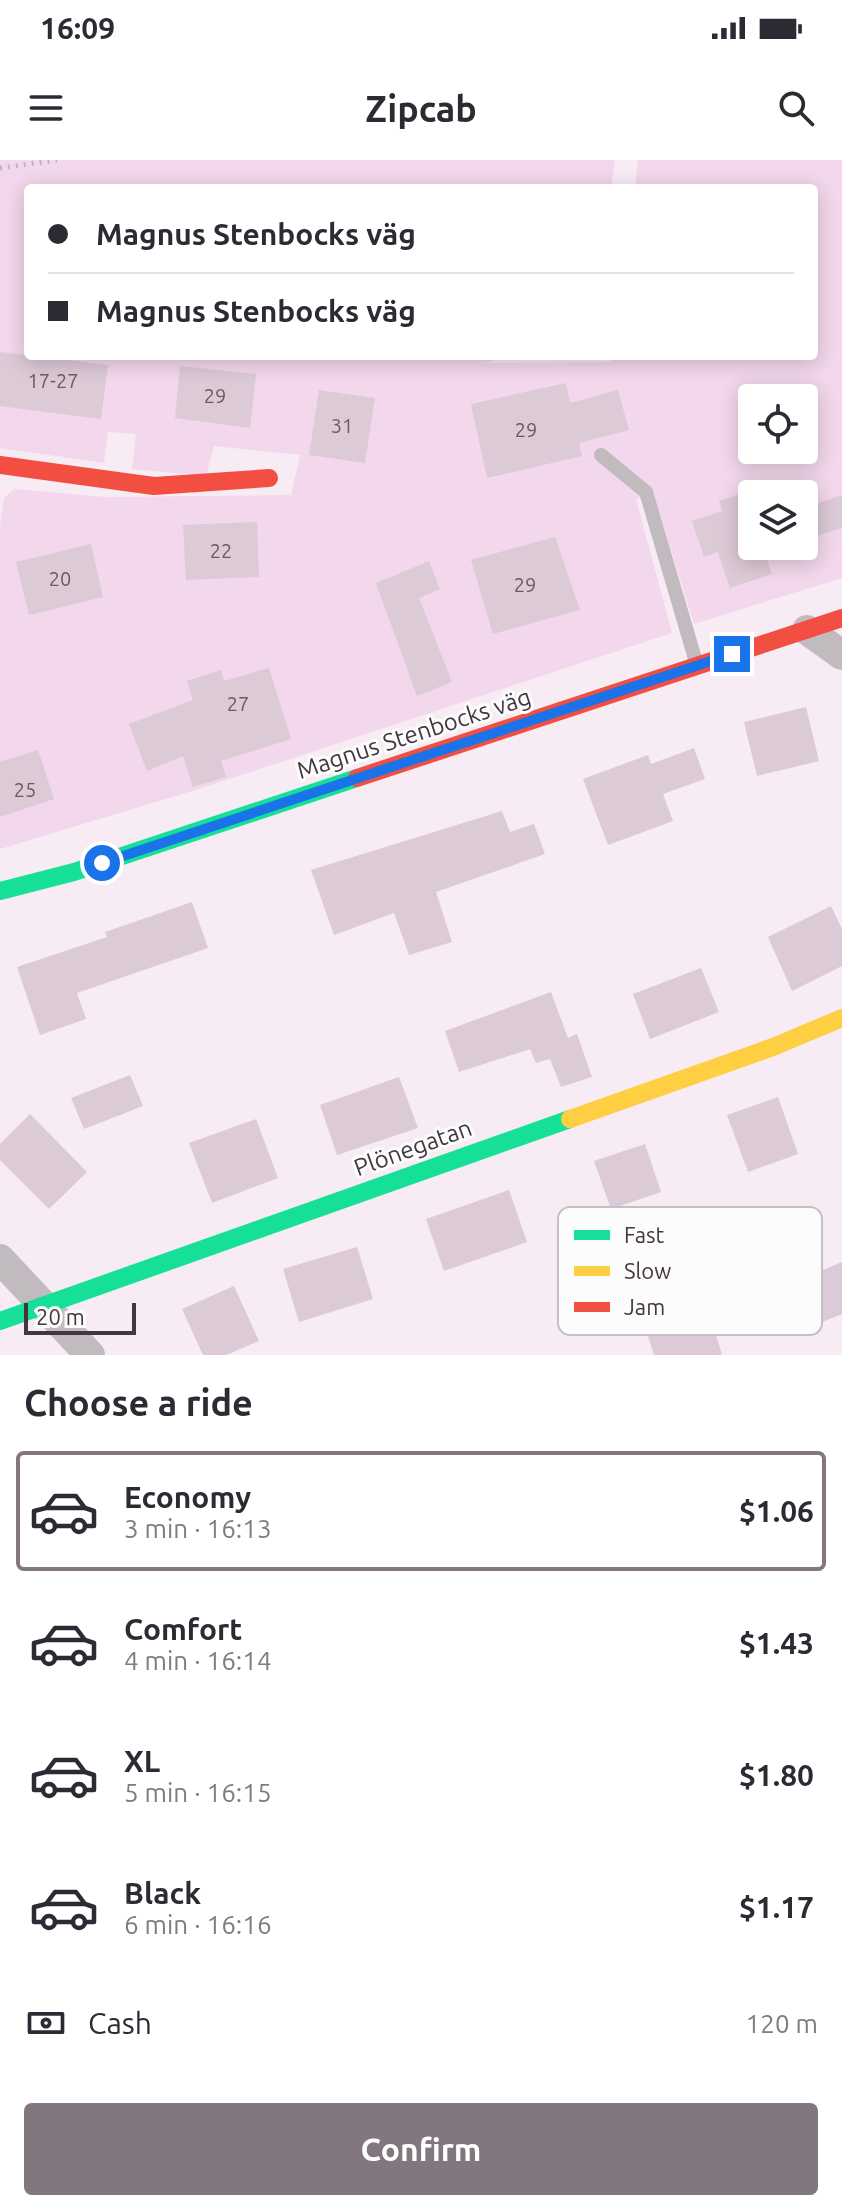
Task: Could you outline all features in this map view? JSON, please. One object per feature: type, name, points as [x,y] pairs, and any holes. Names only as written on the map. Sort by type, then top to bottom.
[{"type":"street","points":[[0,465],[115,483],[166,486],[224,484],[269,478]]},
{"type":"street","name":"Magnus Stenbocks väg","points":[[0,891],[89,867],[842,618]]},
{"type":"street","points":[[807,630],[842,655]]},
{"type":"street","name":"Plönegatan","points":[[0,1321],[773,1047],[842,1018]]},
{"type":"street","points":[[0,1259],[90,1355]]},
{"type":"lane","points":[[601,455],[646,492],[697,666]]},
{"type":"path","points":[[0,168],[57,160]]},
{"type":"shaded area","points":[[0,160],[615,160],[612,184],[24,184],[24,360],[494,360],[485,363],[818,360],[818,184],[635,184],[638,160],[842,160],[842,578],[694,624],[654,496],[636,499],[672,633],[199,789],[0,849],[0,526],[4,498],[14,489],[106,497],[291,495],[300,455],[214,446],[206,476],[132,469],[136,434],[108,432],[104,463],[0,448]]},
{"type":"building","points":[[0,352],[24,355],[24,360],[66,360],[108,365],[101,419],[0,406]]},
{"type":"building","points":[[180,366],[256,374],[250,428],[175,418]]},
{"type":"building","points":[[566,383],[570,403],[618,390],[629,430],[579,443],[582,456],[487,478],[471,404]]},
{"type":"building","points":[[319,390],[375,398],[365,463],[309,455]]},
{"type":"building","points":[[738,494],[738,560],[767,560],[772,574],[730,588],[718,552],[704,557],[692,521],[722,511],[719,501]]},
{"type":"building","points":[[842,495],[842,528],[818,536],[818,503]]},
{"type":"building","points":[[257,522],[259,577],[186,580],[183,525]]},
{"type":"building","points":[[555,537],[580,610],[493,634],[471,560]]},
{"type":"building","points":[[91,544],[103,597],[29,615],[16,562]]},
{"type":"building","points":[[429,561],[440,589],[419,598],[452,682],[417,696],[376,583]]},
{"type":"building","points":[[269,668],[291,739],[221,761],[226,777],[193,787],[183,756],[147,771],[129,724],[193,700],[187,681],[221,670],[224,681]]},
{"type":"building","points":[[806,707],[819,761],[757,776],[744,722]]},
{"type":"building","points":[[694,748],[705,779],[663,794],[673,821],[608,845],[583,779],[648,755],[651,764]]},
{"type":"building","points":[[38,750],[54,799],[0,817],[0,762]]},
{"type":"building","points":[[502,811],[510,832],[534,824],[545,854],[436,892],[452,942],[409,955],[394,913],[334,935],[311,870]]},
{"type":"building","points":[[192,902],[208,948],[77,993],[86,1019],[40,1035],[17,967],[107,937],[105,932]]},
{"type":"building","points":[[831,906],[842,929],[842,966],[792,991],[768,937]]},
{"type":"building","points":[[701,968],[719,1012],[650,1039],[633,994]]},
{"type":"building","points":[[551,992],[568,1038],[577,1034],[592,1077],[561,1087],[550,1059],[536,1063],[530,1049],[459,1072],[445,1031]]},
{"type":"building","points":[[130,1075],[143,1106],[84,1129],[71,1098]]},
{"type":"building","points":[[399,1077],[418,1128],[337,1155],[320,1105]]},
{"type":"building","points":[[778,1097],[798,1154],[748,1172],[727,1115]]},
{"type":"building","points":[[30,1114],[87,1172],[49,1209],[0,1160],[0,1144]]},
{"type":"building","points":[[256,1119],[278,1178],[212,1203],[189,1143]]},
{"type":"building","points":[[645,1144],[661,1192],[610,1207],[594,1161]]},
{"type":"building","points":[[509,1190],[527,1242],[444,1271],[426,1219]]},
{"type":"building","points":[[357,1247],[373,1299],[299,1322],[283,1269]]},
{"type":"building","points":[[842,1262],[842,1314],[822,1322],[822,1270]]},
{"type":"building","points":[[234,1286],[259,1341],[226,1355],[203,1355],[182,1309]]},
{"type":"building","points":[[648,1335],[716,1335],[722,1355],[654,1355]]},
{"type":"traffic: fast","points":[[0,891],[74,872],[357,778]]},
{"type":"traffic: fast","points":[[0,1321],[570,1119]]},
{"type":"traffic: slow","points":[[570,1119],[773,1047],[842,1018]]},
{"type":"traffic: jam","points":[[0,465],[154,486],[269,478]]},
{"type":"traffic: jam","points":[[357,778],[842,618]]},
{"type":"route","points":[[102,863],[732,654]]}]
